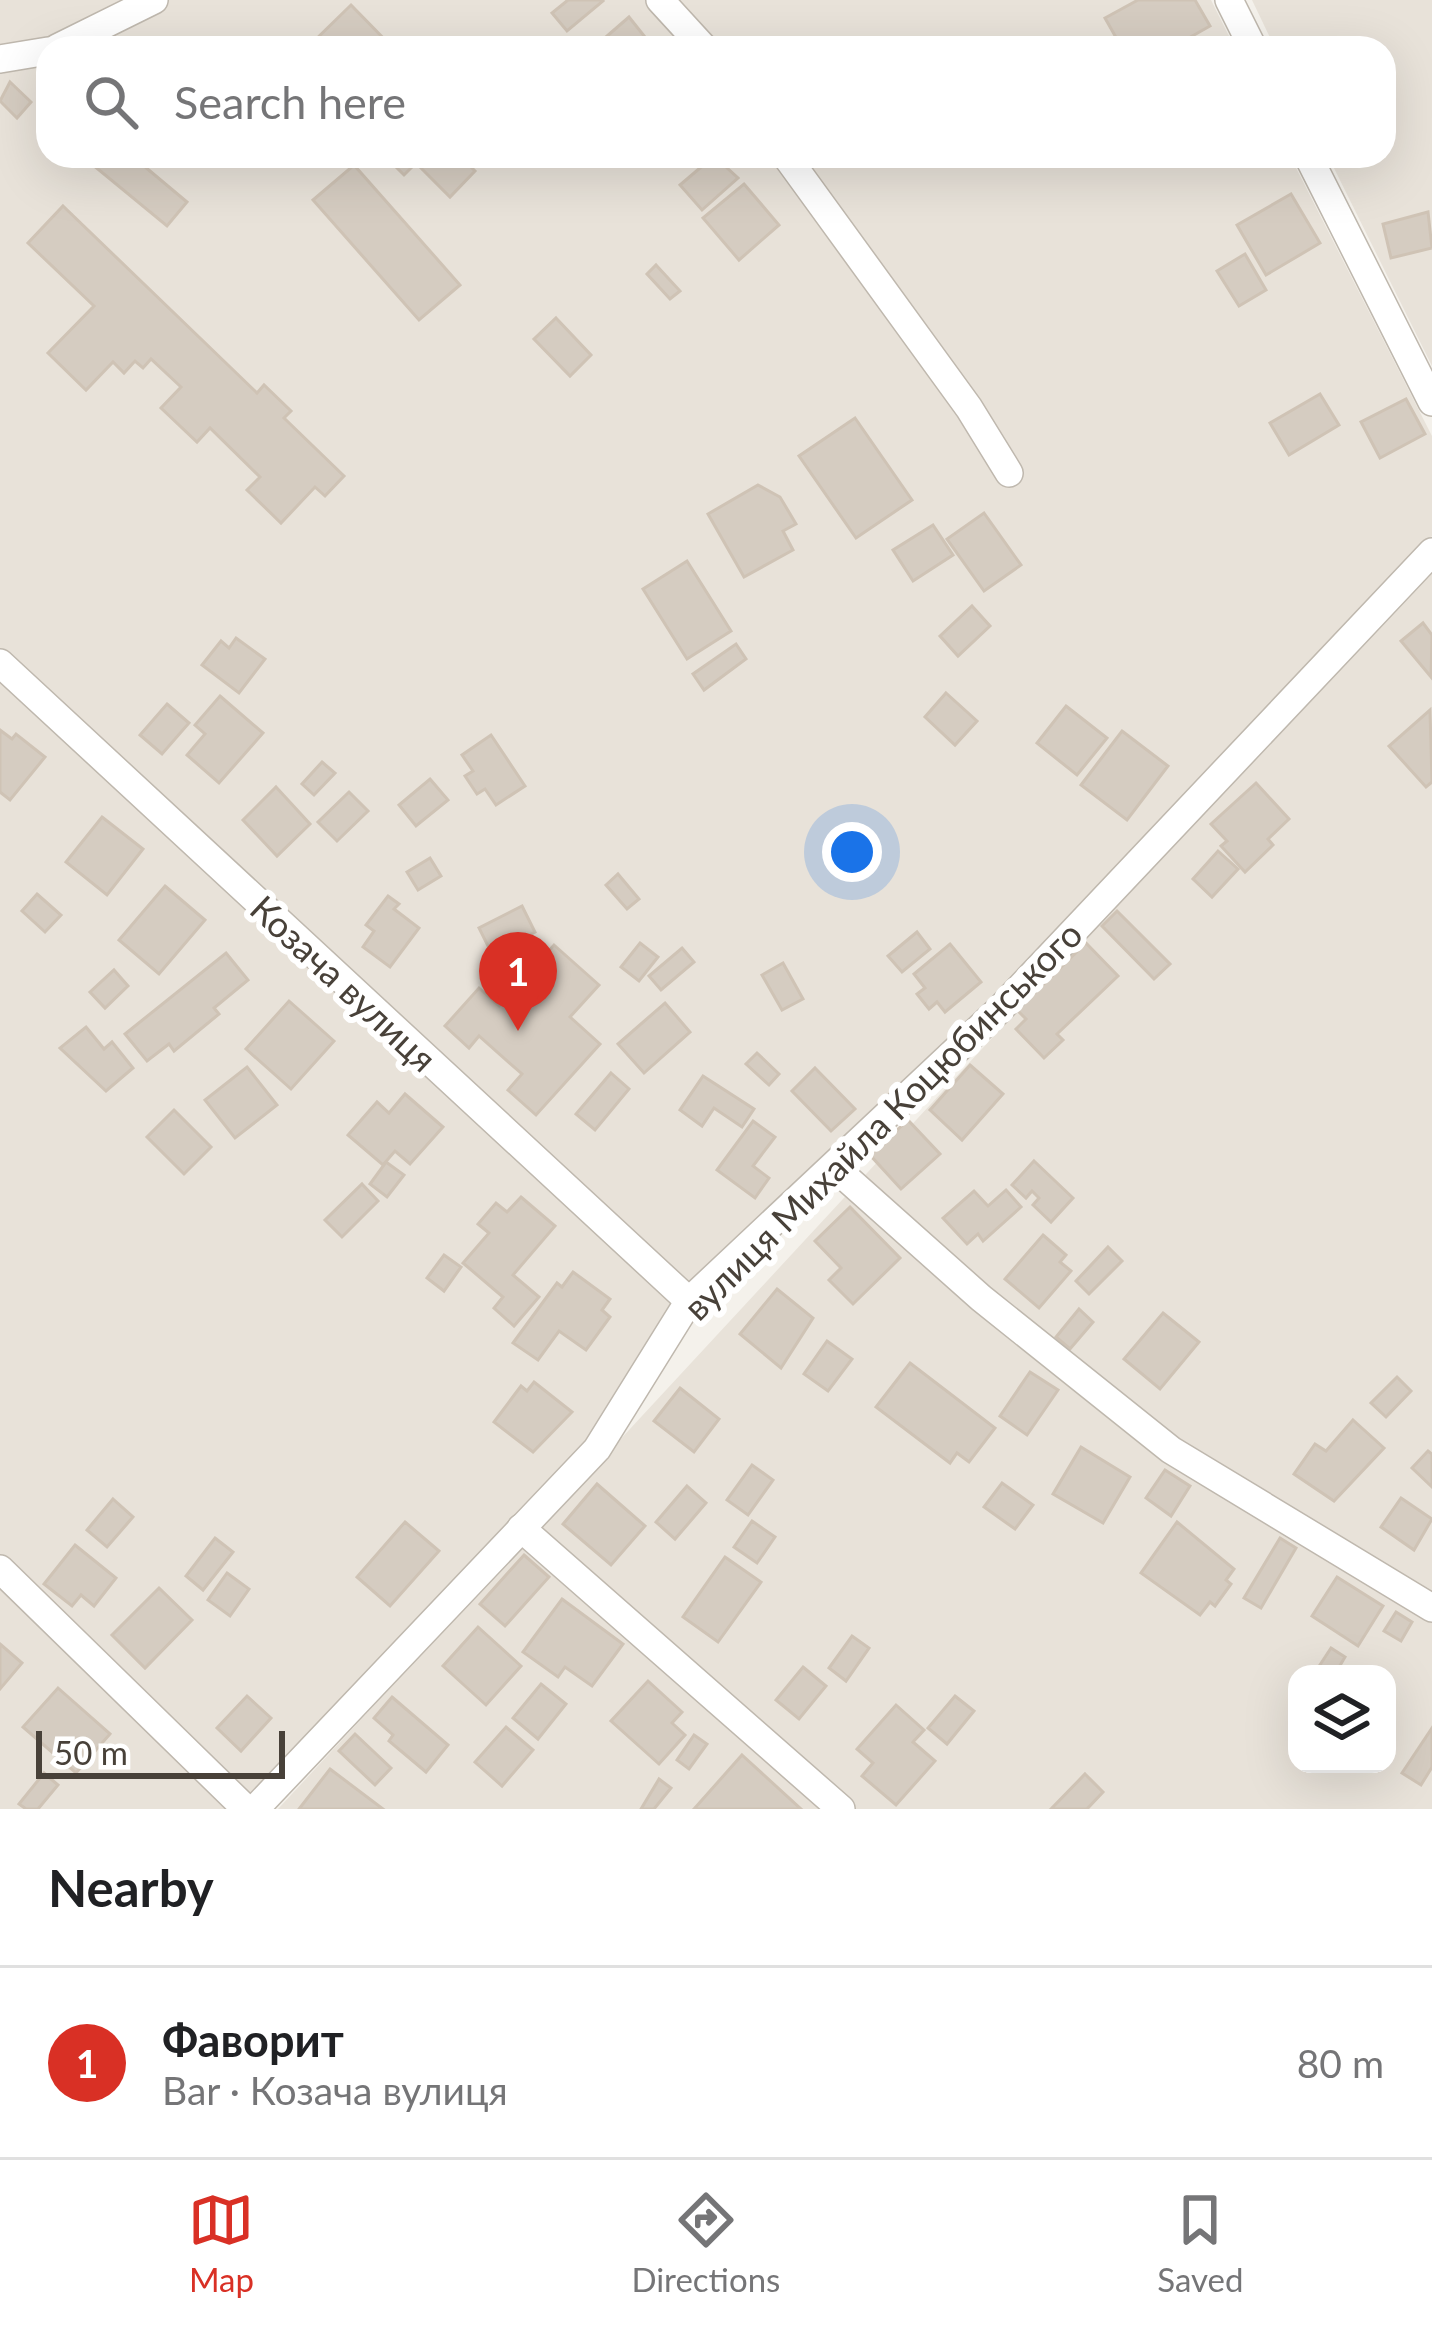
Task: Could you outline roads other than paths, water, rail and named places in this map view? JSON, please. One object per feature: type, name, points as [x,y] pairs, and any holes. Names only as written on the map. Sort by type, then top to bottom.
[{"type":"street","points":[[81,36],[154,0]]},
{"type":"street","points":[[660,0],[693,36]]},
{"type":"street","points":[[1229,0],[1247,36]]},
{"type":"street","points":[[0,58],[36,53]]},
{"type":"street","points":[[794,168],[1009,473]]},
{"type":"street","points":[[1314,168],[1432,402]]},
{"type":"street","name":"вулиця Михайла Коцюбинського","points":[[251,1809],[597,1449],[689,1301],[1001,1008],[1432,552]]},
{"type":"street","name":"Козача вулиця","points":[[0,663],[689,1301]]},
{"type":"street","points":[[834,1167],[980,1298],[1171,1450],[1432,1608]]},
{"type":"street","points":[[521,1528],[841,1809]]},
{"type":"street","points":[[0,1569],[251,1809]]},
{"type":"place","name":"Фаворит","points":[[518,1031]]}]
